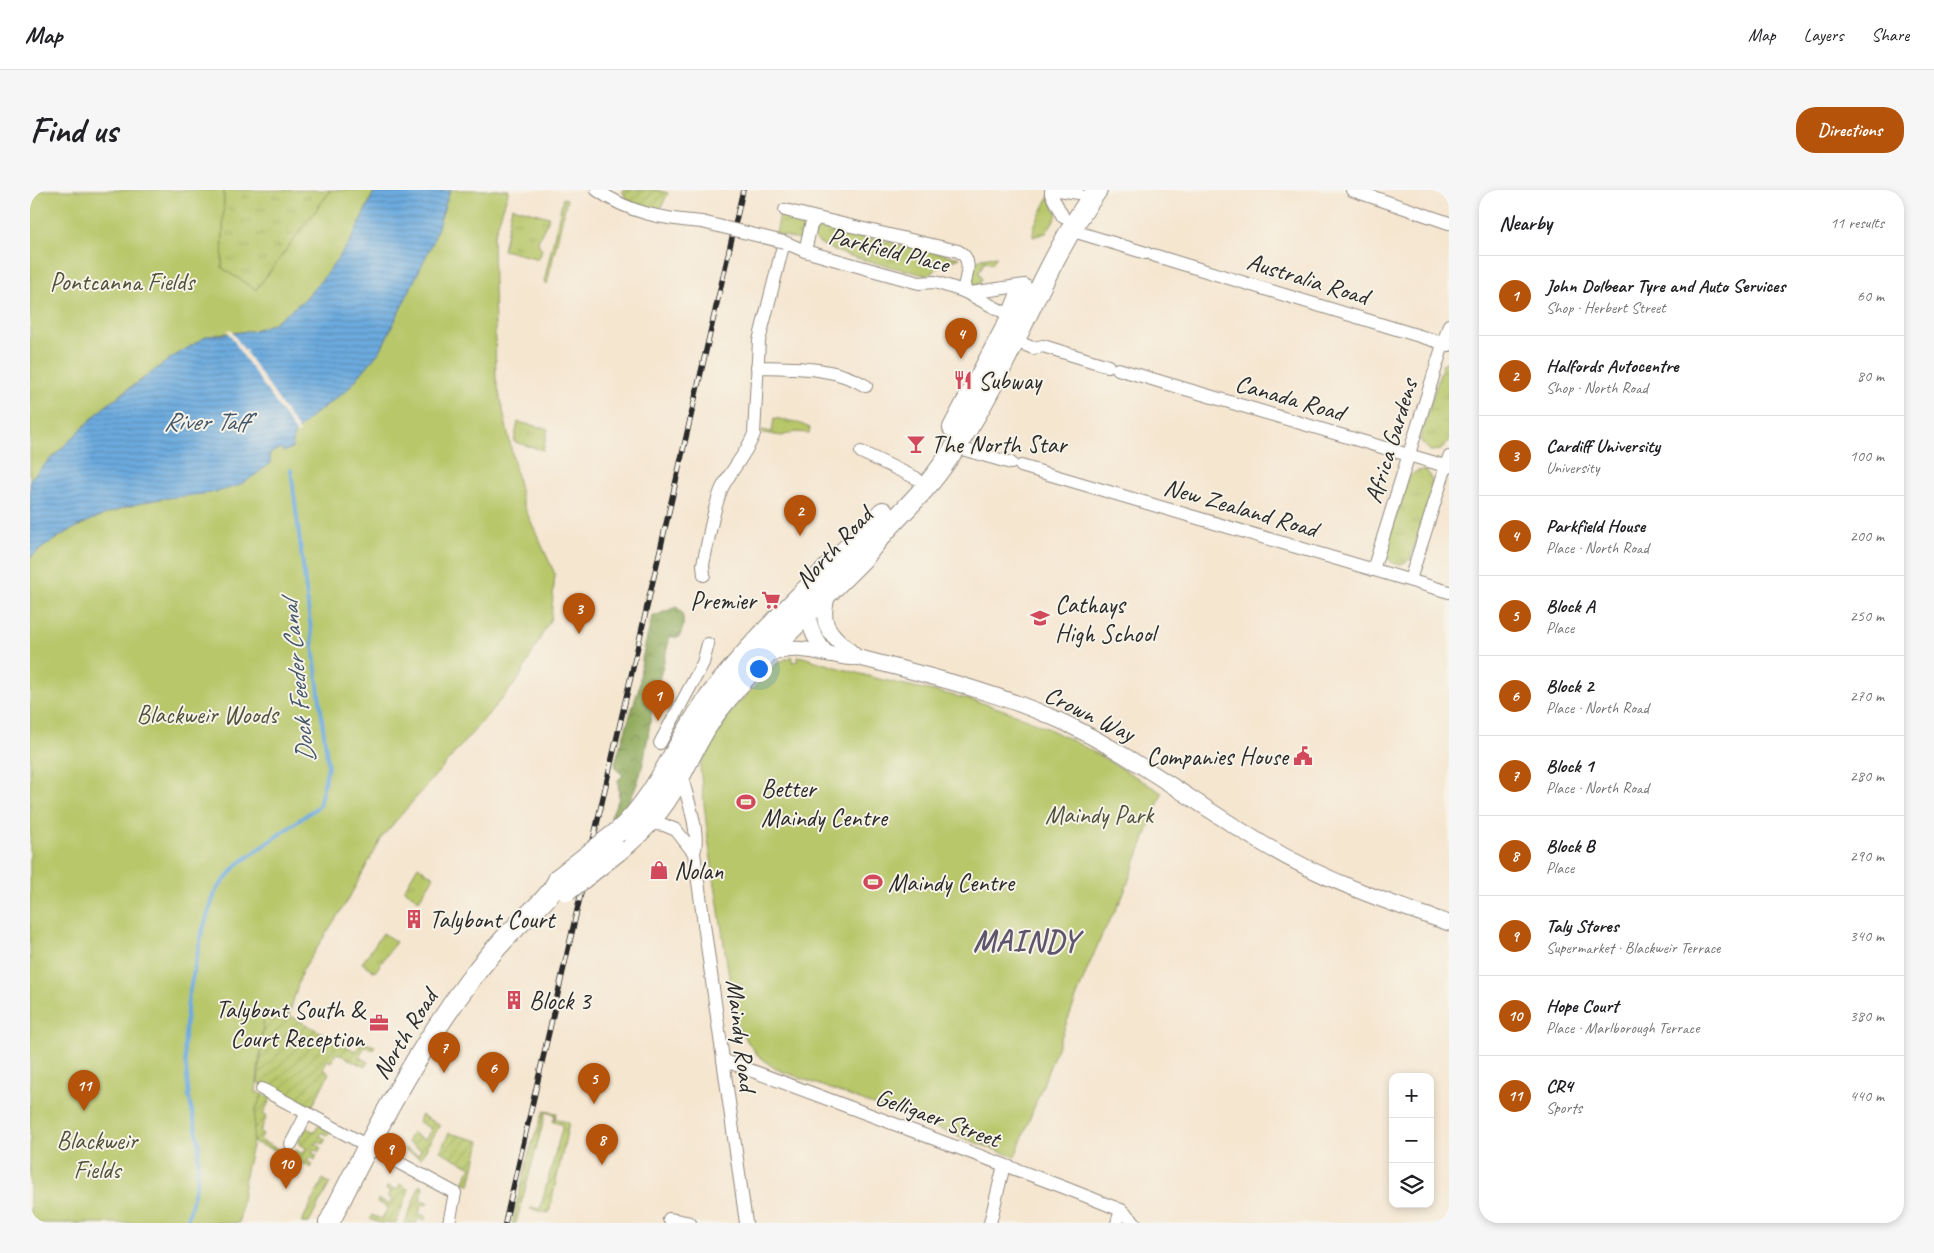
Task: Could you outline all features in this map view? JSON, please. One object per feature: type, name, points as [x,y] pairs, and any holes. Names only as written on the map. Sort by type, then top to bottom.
[{"type":"main road","name":"North Road","points":[[618,842],[653,792],[688,710],[741,659],[819,591],[865,556],[878,538],[929,483],[955,447],[990,390],[1015,341],[1025,286],[1066,224],[1097,190]]},
{"type":"main road","name":"North Road","points":[[329,1223],[370,1145],[437,1028],[464,987],[506,936],[546,898],[567,891],[618,842],[649,824],[681,774],[708,724],[765,656],[807,612],[819,591],[916,478],[952,430],[1020,313],[1066,224],[1072,191]]},
{"type":"street","name":"Parkfield Place","points":[[597,190],[613,194],[632,210],[670,219],[702,222],[784,242],[805,251],[919,283],[935,282],[1020,313]]},
{"type":"street","points":[[1052,190],[1051,194],[1066,224]]},
{"type":"street","points":[[1352,190],[1449,223]]},
{"type":"street","name":"Parkfield Place","points":[[785,210],[958,251],[965,255],[968,262],[966,292]]},
{"type":"street","name":"Parkfield Place","points":[[805,251],[811,225],[817,218]]},
{"type":"street","name":"Australia Road","points":[[1066,224],[1149,254],[1446,344]]},
{"type":"street","points":[[704,575],[703,564],[719,497],[727,480],[750,445],[754,434],[760,334],[784,242]]},
{"type":"street","name":"Parkfield Place","points":[[966,292],[989,292],[1025,286]]},
{"type":"street","name":"Parkfield Place","points":[[989,292],[1020,313]]},
{"type":"street","name":"Africa Gardens","points":[[1373,570],[1446,344],[1449,325]]},
{"type":"street","name":"Canada Road","points":[[1015,341],[1033,348],[1043,346],[1409,455],[1448,464]]},
{"type":"street","points":[[757,367],[816,369],[853,378],[866,386]]},
{"type":"street","name":"New Zealand Road","points":[[955,447],[1449,592]]},
{"type":"street","points":[[861,452],[916,478]]},
{"type":"street","points":[[1410,580],[1448,464]]},
{"type":"street","name":"Crown Way","points":[[819,591],[828,630],[838,643],[856,657]]},
{"type":"street","points":[[807,612],[814,635],[826,653]]},
{"type":"street","points":[[660,743],[688,710],[708,644]]},
{"type":"street","name":"Crown Way","points":[[765,656],[779,650],[796,648],[820,654],[826,653],[847,658],[856,657],[995,696],[1064,723],[1119,752],[1266,845],[1300,864],[1361,891],[1449,923]]},
{"type":"street","name":"Maindy Road","points":[[681,774],[691,808],[697,846],[694,853],[746,1223]]},
{"type":"street","points":[[649,824],[664,825],[676,830],[694,853]]},
{"type":"street","name":"Gelligaer Street","points":[[723,1060],[1004,1165],[1135,1223]]},
{"type":"street","points":[[262,1089],[370,1145],[456,1193],[449,1223]]},
{"type":"street","points":[[291,1144],[307,1112]]},
{"type":"street","points":[[990,1223],[1004,1165]]},
{"type":"street","points":[[669,1219],[690,1223]]},
{"type":"green space","name":"Pontcanna Fields","points":[[30,190],[224,190],[222,268],[256,290],[331,190],[375,190],[351,240],[326,275],[303,301],[272,324],[252,331],[217,334],[127,389],[102,409],[30,479]]},
{"type":"green space","points":[[224,190],[331,190],[256,290],[222,268]]},
{"type":"green space","name":"Blackweir Woods","points":[[450,190],[509,190],[493,239],[496,378],[523,504],[555,574],[551,618],[518,680],[382,837],[349,898],[302,971],[289,1015],[264,1016],[256,1092],[263,1094],[255,1111],[253,1142],[246,1170],[239,1223],[30,1223],[30,558],[72,529],[121,509],[154,500],[215,491],[228,487],[256,474],[271,463],[269,454],[281,447],[292,448],[294,434],[312,416],[347,390],[380,351],[433,242]]},
{"type":"green space","points":[[622,190],[656,190],[668,193],[660,210],[637,206],[626,199]]},
{"type":"green space","points":[[1049,196],[1057,215],[1046,233],[1033,237],[1034,226]]},
{"type":"green space","points":[[563,198],[567,199],[547,284],[544,282]]},
{"type":"green space","points":[[512,207],[549,217],[538,243],[542,250],[539,259],[503,250]]},
{"type":"green space","points":[[780,214],[804,221],[800,240],[776,234]]},
{"type":"green space","points":[[824,227],[960,258],[940,266],[929,275],[920,274],[863,260],[833,250],[814,238],[816,231]]},
{"type":"green space","points":[[997,256],[992,264],[985,261],[979,272],[982,278],[977,288],[971,279],[975,263],[981,258]]},
{"type":"green space","points":[[1449,360],[1449,440],[1441,450],[1430,451],[1420,438],[1443,364]]},
{"type":"green space","points":[[774,418],[796,422],[810,428],[809,433],[794,432],[782,436],[762,433],[762,430],[772,432]]},
{"type":"green space","points":[[518,422],[548,429],[543,450],[514,442]]},
{"type":"green space","points":[[1425,470],[1430,475],[1434,489],[1410,559],[1402,564],[1395,564],[1389,559],[1385,551],[1408,477],[1417,471]]},
{"type":"green space","points":[[676,607],[682,613],[682,630],[678,638],[670,636],[655,697],[638,781],[625,808],[615,820],[611,816],[619,798],[618,780],[623,775],[616,769],[615,763],[639,687],[642,659],[652,617]]},
{"type":"green space","name":"Maindy Centre","points":[[792,656],[792,662],[798,661],[798,656],[803,657],[879,679],[956,696],[1001,709],[1063,736],[1162,793],[1122,898],[1102,935],[1087,970],[1015,1157],[776,1069],[759,1057],[742,1034],[736,1022],[708,839],[700,767],[706,748],[732,710],[776,664]]},
{"type":"green space","points":[[418,866],[434,877],[419,900],[404,890]]},
{"type":"green space","points":[[383,933],[396,942],[375,972],[362,963]]},
{"type":"green space","points":[[289,1015],[355,1051],[363,1042],[375,1046],[373,1050],[365,1046],[359,1057],[368,1062],[365,1067],[336,1053],[331,1062],[327,1060],[323,1069],[329,1073],[311,1109],[258,1083],[264,1016]]},
{"type":"green space","points":[[263,1094],[271,1098],[263,1114],[267,1116],[260,1132],[263,1134],[260,1140],[278,1149],[277,1151],[253,1142],[255,1111]]},
{"type":"green space","points":[[544,1111],[557,1113],[555,1118],[569,1123],[549,1213],[530,1209],[531,1207],[540,1209],[563,1125],[553,1122],[555,1115],[546,1112],[516,1223],[512,1223],[530,1149]]},
{"type":"green space","points":[[421,1115],[440,1125],[421,1158],[404,1150],[405,1148],[418,1155],[421,1150],[407,1142],[412,1133],[425,1140],[431,1129],[419,1122]]},
{"type":"green space","points":[[318,1125],[330,1131],[328,1136],[322,1132],[320,1136],[326,1139],[323,1144],[318,1142],[316,1144],[321,1147],[319,1152],[313,1149],[312,1153],[317,1155],[315,1160],[309,1157],[307,1161],[313,1164],[311,1168],[291,1157],[295,1150],[303,1154],[306,1148],[298,1143],[306,1128],[315,1132]]},
{"type":"green space","points":[[449,1133],[480,1141],[470,1185],[463,1182],[471,1167],[440,1151]]},
{"type":"green space","points":[[323,1179],[330,1183],[309,1223],[301,1223]]},
{"type":"green space","points":[[400,1184],[409,1190],[396,1223],[379,1223],[370,1219],[372,1215],[382,1219],[388,1207],[377,1202],[378,1199],[389,1204],[392,1199],[388,1197],[391,1191],[386,1189],[388,1186],[397,1190]]},
{"type":"green space","points":[[420,1184],[423,1186],[420,1200],[428,1202],[427,1205],[422,1204],[419,1214],[426,1216],[425,1220],[418,1219],[417,1223],[405,1223]]},
{"type":"water","name":"River Taff","points":[[375,190],[450,190],[433,242],[380,351],[347,390],[312,416],[294,434],[292,448],[283,452],[281,448],[269,454],[271,463],[242,484],[217,492],[154,500],[121,509],[72,529],[30,558],[30,479],[102,409],[171,358],[207,336],[252,331],[272,324],[303,301],[326,275],[351,240]]},
{"type":"pier","points":[[227,330],[231,330],[244,350],[247,350],[246,352],[300,432],[297,434],[240,353]]},
{"type":"waterway","name":"Dock Feeder Canal","points":[[187,1223],[197,1181],[199,1143],[189,1097],[184,1047],[188,999],[202,932],[216,890],[238,864],[319,806],[328,766],[291,470]]},
{"type":"railway","points":[[505,1223],[743,190]]},
{"type":"place","name":"Parkfield House","points":[[961,359]]},
{"type":"place","name":"Subway","points":[[963,380]]},
{"type":"place","name":"The North Star","points":[[916,444]]},
{"type":"place","name":"Halfords Autocentre","points":[[800,536]]},
{"type":"place","name":"Premier","points":[[771,600]]},
{"type":"place","name":"Cathays High School","points":[[1040,618]]},
{"type":"place","name":"Cardiff University","points":[[579,634]]},
{"type":"place","name":"John Dolbear Tyre and Auto Services","points":[[658,721]]},
{"type":"place","name":"Companies House","points":[[1303,756]]},
{"type":"place","name":"Better Maindy Centre","points":[[746,802]]},
{"type":"place","name":"Nolan","points":[[659,870]]},
{"type":"place","name":"Maindy Centre","points":[[873,882]]},
{"type":"place","name":"Talybont Court","points":[[414,919]]},
{"type":"place","name":"Block 3","points":[[514,1000]]},
{"type":"place","name":"Talybont South & Court Reception","points":[[379,1023]]},
{"type":"place","name":"Block 1","points":[[444,1073]]},
{"type":"place","name":"Block 2","points":[[493,1093]]},
{"type":"place","name":"Block A","points":[[594,1104]]},
{"type":"place","name":"CR4","points":[[84,1111]]},
{"type":"place","name":"Block B","points":[[602,1165]]},
{"type":"place","name":"Taly Stores","points":[[390,1174]]},
{"type":"place","name":"Hope Court","points":[[286,1189]]},
{"type":"district","name":"MAINDY","points":[[1026,941]]},
{"type":"park label","name":"Maindy Park","points":[[1099,814]]},
{"type":"park label","name":"Blackweir Fields","points":[[97,1154]]}]
